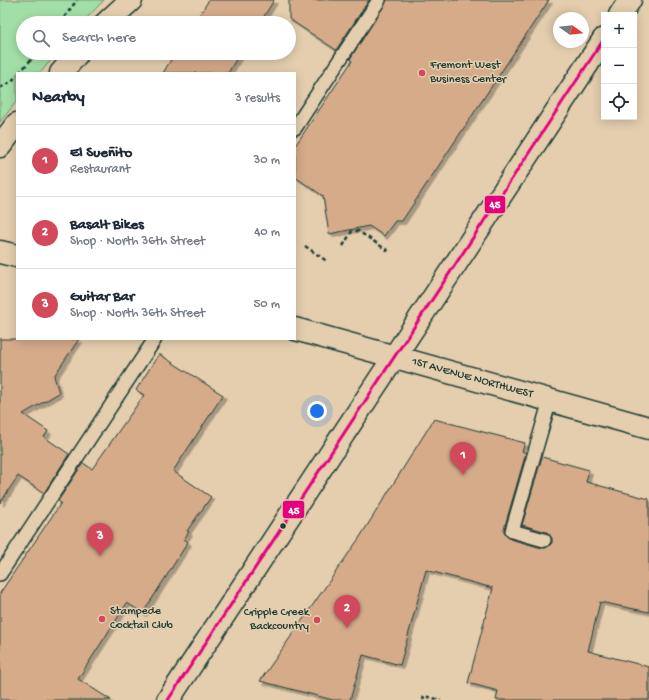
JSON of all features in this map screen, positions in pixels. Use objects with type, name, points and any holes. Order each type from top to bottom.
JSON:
[{"type":"main road","points":[[114,16],[131,0]]},
{"type":"main road","points":[[622,12],[630,0]]},
{"type":"main road","points":[[168,700],[601,44]]},
{"type":"main road","points":[[62,72],[72,60]]},
{"type":"main road","points":[[0,146],[16,125]]},
{"type":"main road","points":[[0,252],[16,256]]},
{"type":"main road","name":"1ST AVENUE NORTHWEST","points":[[296,329],[649,428]]},
{"type":"lane","points":[[296,126],[379,0]]},
{"type":"lane","points":[[0,574],[154,340]]},
{"type":"lane","points":[[544,540],[512,531],[550,400]]},
{"type":"path","points":[[65,16],[77,0]]},
{"type":"path","points":[[20,72],[31,60]]},
{"type":"path","points":[[0,88],[12,81],[16,76]]},
{"type":"path","points":[[343,246],[352,231],[358,231],[390,252]]},
{"type":"path","points":[[305,246],[328,262]]},
{"type":"path","points":[[423,700],[424,696],[441,700]]},
{"type":"green space","points":[[0,0],[104,0],[89,16],[16,16],[16,60],[51,60],[41,72],[16,72],[16,102],[0,122]]},
{"type":"building","points":[[209,0],[274,0],[264,16],[199,16]]},
{"type":"building","points":[[289,0],[369,0],[336,50],[296,24],[296,16],[289,16]]},
{"type":"building","name":"Fremont West Business Center","points":[[387,0],[549,0],[402,221],[395,221],[384,236],[369,226],[329,234],[323,196],[296,178],[296,145],[352,61],[350,59]]},
{"type":"building","points":[[171,60],[236,60],[229,72],[164,72]]},
{"type":"building","points":[[0,339],[78,340],[54,376],[59,393],[23,414],[48,431],[44,437],[69,454],[44,493],[18,476],[0,503]]},
{"type":"building","points":[[159,354],[223,395],[173,471],[211,497],[187,531],[189,532],[184,539],[188,542],[143,613],[127,603],[78,679],[111,700],[0,700],[0,593],[61,503],[58,501],[83,463],[92,469],[144,395],[136,390]]},
{"type":"building","points":[[434,419],[525,443],[522,451],[526,453],[504,529],[504,533],[510,539],[542,548],[546,548],[552,543],[552,538],[547,532],[522,525],[542,457],[589,470],[586,482],[649,499],[649,612],[600,602],[588,651],[649,667],[649,700],[496,700],[498,691],[468,683],[493,588],[426,570],[400,665],[363,655],[350,700],[333,700],[260,681],[360,537]]},
{"type":"transit line","name":"45","points":[[168,700],[601,44]]},
{"type":"place","name":"Fremont West Business Center","points":[[422,73]]},
{"type":"place","name":"El Sueñito","points":[[463,475]]},
{"type":"place","name":"Guitar Bar","points":[[100,556]]},
{"type":"place","name":"Stampede Cocktail Club","points":[[102,619]]},
{"type":"place","name":"Cripple Creek Backcountry","points":[[317,620]]},
{"type":"place","name":"Basalt Bikes","points":[[347,628]]}]
